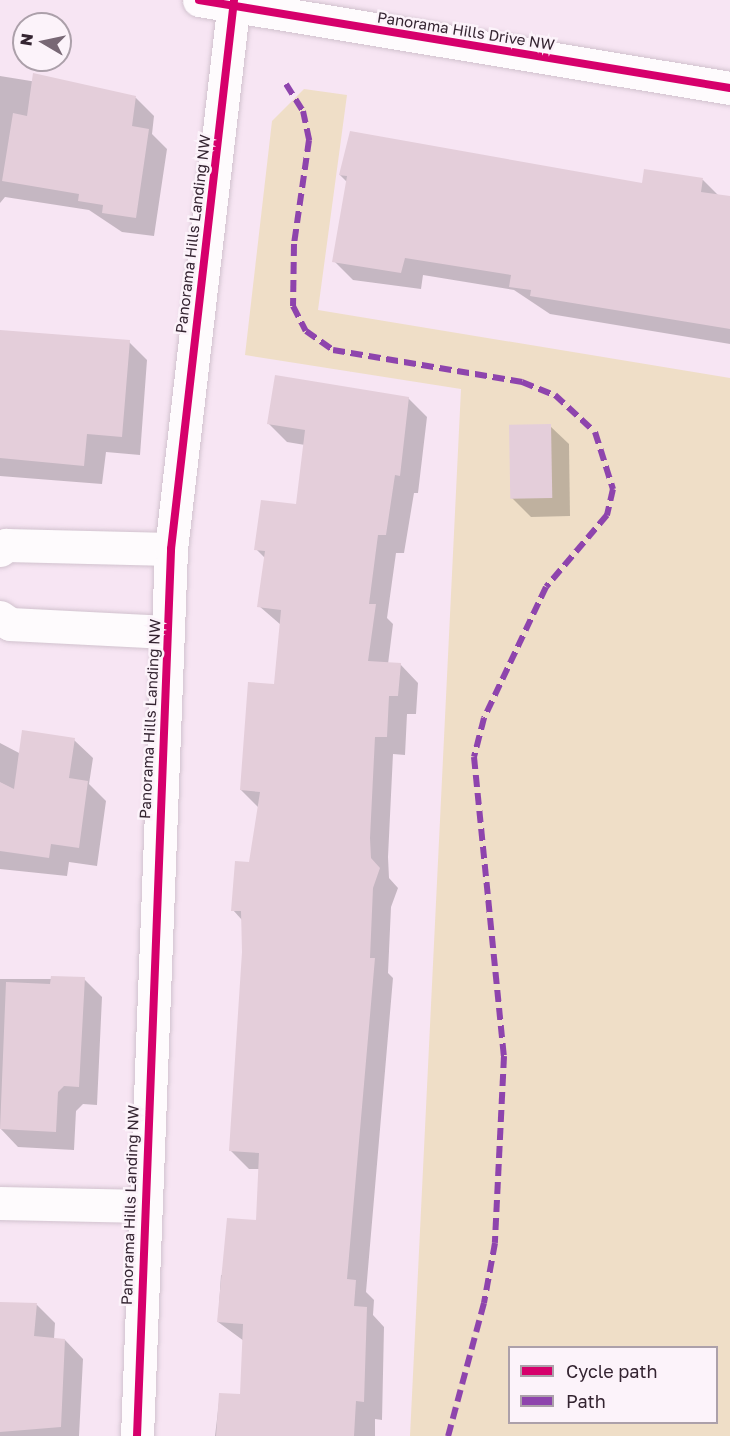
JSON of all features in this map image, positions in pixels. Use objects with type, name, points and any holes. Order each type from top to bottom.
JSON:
[{"type":"street","name":"Panorama Hills Drive NW","points":[[199,0],[233,3],[730,88]]},
{"type":"street","name":"Panorama Hills Landing NW","points":[[137,1436],[142,1206],[171,549],[233,3]]},
{"type":"street","points":[[0,550],[6,545],[171,549]]},
{"type":"street","points":[[0,617],[10,624],[167,632]]},
{"type":"street","points":[[0,1203],[142,1206]]},
{"type":"shaded area","points":[[304,89],[347,95],[318,310],[730,378],[730,1436],[410,1436],[461,389],[245,355],[272,121]]},
{"type":"building","points":[[33,73],[136,96],[132,126],[149,129],[136,218],[102,213],[103,205],[78,201],[79,194],[2,181],[13,113],[27,116]]},
{"type":"building","points":[[350,131],[642,183],[644,169],[703,178],[701,192],[730,196],[730,329],[530,296],[531,290],[509,287],[511,275],[405,258],[401,273],[332,262],[347,176],[339,175]]},
{"type":"building","points":[[0,330],[130,340],[122,437],[87,434],[84,466],[0,458]]},
{"type":"building","points":[[275,375],[409,397],[400,476],[395,475],[386,535],[378,535],[369,604],[376,604],[368,661],[401,663],[398,696],[389,696],[387,737],[375,737],[370,838],[371,858],[380,868],[373,888],[370,958],[375,958],[347,1279],[356,1280],[354,1306],[367,1307],[364,1402],[356,1401],[354,1436],[216,1436],[219,1393],[240,1394],[243,1324],[217,1322],[227,1218],[256,1220],[259,1153],[229,1151],[242,952],[241,911],[231,911],[235,861],[249,862],[260,792],[240,790],[248,682],[274,684],[281,610],[257,607],[265,551],[254,550],[261,500],[296,504],[305,430],[267,424]]},
{"type":"building","points":[[551,424],[552,498],[510,499],[509,425]]},
{"type":"building","points":[[22,730],[75,738],[69,778],[88,781],[79,848],[51,844],[49,858],[0,851],[0,782],[14,789]]},
{"type":"building","points":[[51,976],[85,977],[79,1087],[64,1086],[58,1092],[56,1132],[0,1129],[6,982],[50,984]]},
{"type":"building","points":[[0,1302],[37,1303],[34,1336],[65,1339],[61,1427],[0,1432]]},
{"type":"marked path","points":[[286,84],[303,111],[309,140],[294,244],[293,306],[306,331],[333,350],[522,382],[555,395],[595,432],[613,489],[607,515],[546,587],[484,718],[474,757],[504,1056],[495,1243],[484,1303],[448,1436]]},
{"type":"cycle path","points":[[199,0],[730,88]]},
{"type":"cycle path","points":[[137,1436],[171,549],[234,0]]}]
